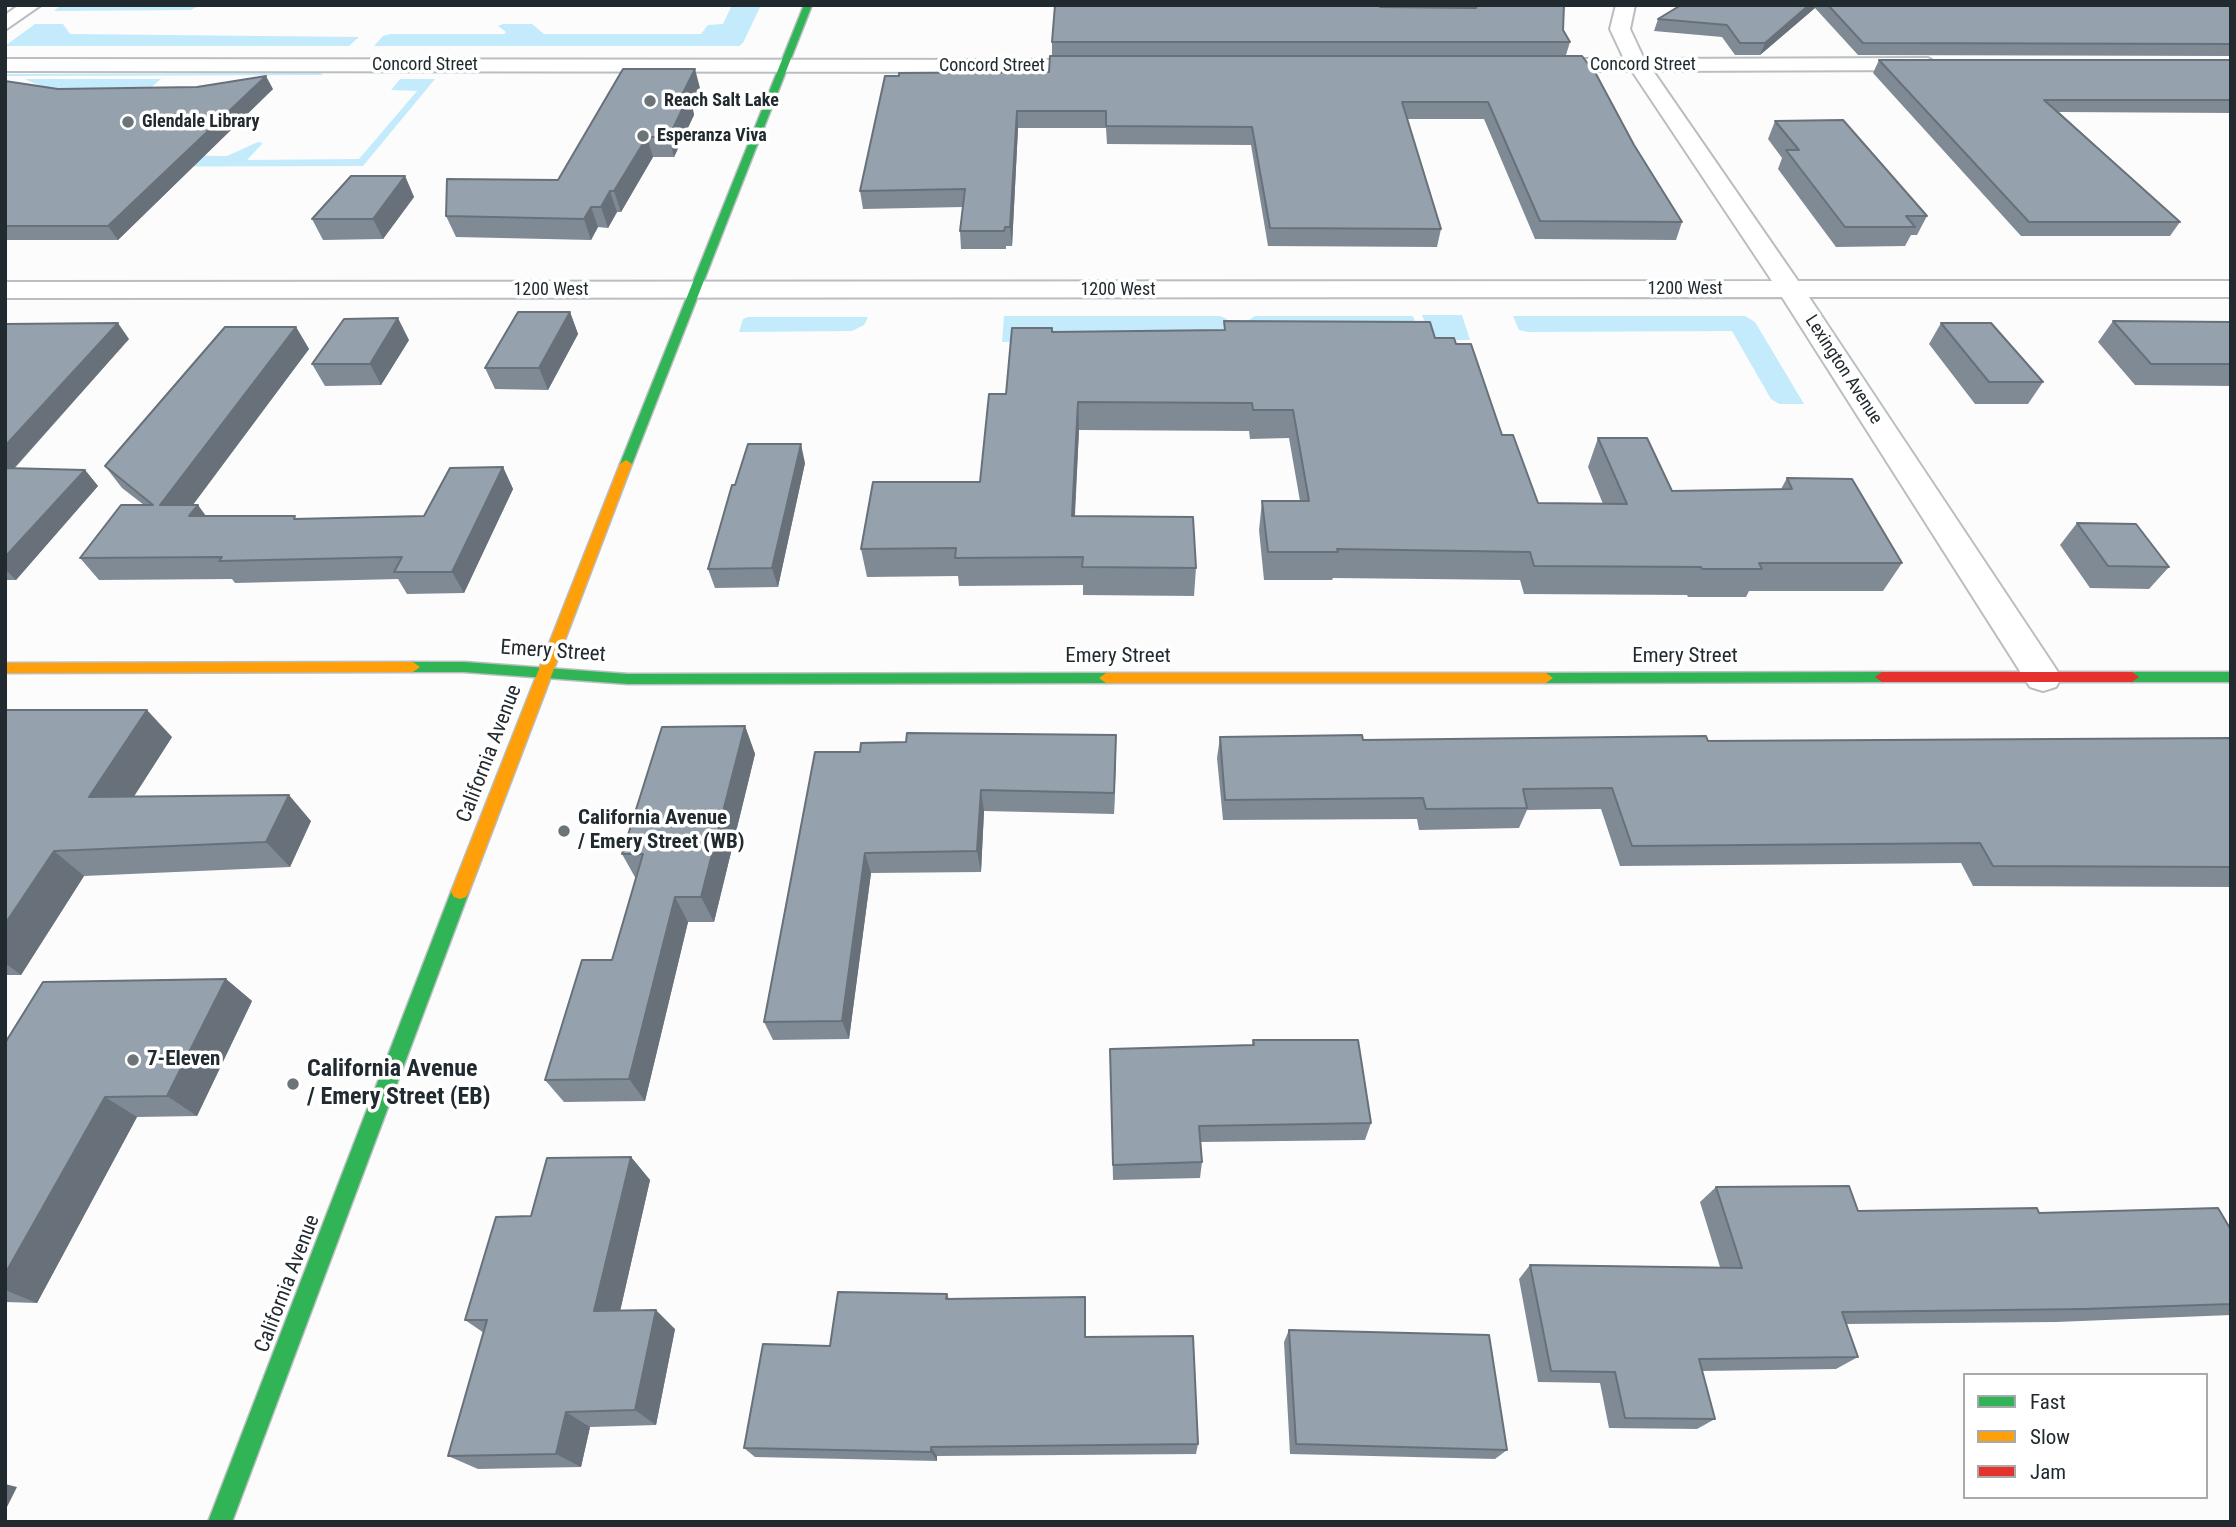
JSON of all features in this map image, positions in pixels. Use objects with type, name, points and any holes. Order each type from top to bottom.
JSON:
[{"type":"main road","name":"California Avenue","points":[[220,1522],[544,671],[808,5]]},
{"type":"main road","name":"Emery Street","points":[[5,668],[464,667],[628,679],[2231,677]]},
{"type":"street","points":[[5,24],[32,5]]},
{"type":"street","name":"Lexington Avenue","points":[[1626,5],[1620,29],[1638,65],[1789,289],[2043,677]]},
{"type":"street","name":"Concord Street","points":[[1512,65],[1951,64]]},
{"type":"street","name":"Concord Street","points":[[5,65],[1123,66]]},
{"type":"street","name":"1200 West","points":[[5,290],[2231,289]]},
{"type":"shaded area","points":[[61,5],[200,5],[191,10],[54,11]]},
{"type":"shaded area","points":[[732,5],[761,5],[743,43],[739,46],[374,46],[383,36],[390,34],[504,34],[506,32],[498,26],[503,24],[532,24],[544,34],[701,34],[708,25],[723,24]]},
{"type":"shaded area","points":[[35,24],[63,24],[70,34],[359,37],[349,46],[5,46]]},
{"type":"shaded area","points":[[320,73],[323,75],[5,76]]},
{"type":"shaded area","points":[[25,79],[161,79],[140,97],[65,91]]},
{"type":"shaded area","points":[[400,79],[435,79],[363,166],[5,167],[5,154],[227,156],[258,142],[263,143],[247,160],[359,159],[417,91],[391,90]]},
{"type":"shaded area","points":[[1422,315],[1462,315],[1470,340],[1432,340]]},
{"type":"shaded area","points":[[1004,316],[1220,316],[1227,319],[1229,336],[1002,342]]},
{"type":"shaded area","points":[[1255,316],[1413,316],[1420,339],[1251,337],[1249,320]]},
{"type":"shaded area","points":[[1513,316],[1745,316],[1755,322],[1804,404],[1779,404],[1771,399],[1732,331],[1528,332],[1519,330]]},
{"type":"shaded area","points":[[868,317],[864,325],[852,331],[739,332],[743,319]]},
{"type":"building","points":[[1055,5],[1380,5],[1476,8],[1477,5],[1564,5],[1563,30],[1570,42],[1052,42]]},
{"type":"building","points":[[1681,5],[1809,5],[1765,43],[1740,43],[1727,25],[1658,19]]},
{"type":"building","points":[[1828,5],[2231,5],[2231,44],[1863,43]]},
{"type":"building","points":[[1050,56],[1582,56],[1596,74],[1634,145],[1682,222],[1540,221],[1488,102],[1402,102],[1441,229],[1270,228],[1252,127],[1106,126],[1106,111],[1017,111],[1010,227],[1005,227],[1004,231],[960,231],[965,189],[860,191],[885,76],[899,76],[899,73],[1049,72]]},
{"type":"building","points":[[1879,60],[2231,60],[2231,100],[2044,100],[2180,222],[2029,222]]},
{"type":"building","points":[[623,69],[695,69],[682,95],[689,95],[669,137],[647,137],[601,207],[591,207],[584,219],[446,216],[447,179],[558,180]]},
{"type":"building","points":[[266,76],[108,226],[5,226],[5,81],[58,89],[197,87]]},
{"type":"building","points":[[1843,120],[1927,216],[1906,216],[1915,227],[1845,227],[1786,150],[1799,150],[1775,121]]},
{"type":"building","points":[[351,176],[405,176],[373,219],[312,219]]},
{"type":"building","points":[[518,312],[570,312],[539,368],[485,368]]},
{"type":"building","points":[[398,318],[370,364],[312,364],[344,319]]},
{"type":"building","points":[[1224,321],[1430,322],[1435,338],[1454,338],[1456,344],[1471,344],[1502,435],[1513,435],[1538,503],[1627,504],[1598,438],[1647,438],[1672,491],[1792,489],[1787,478],[1852,479],[1902,563],[1759,563],[1762,569],[1702,569],[1534,566],[1530,552],[1337,549],[1338,552],[1268,552],[1262,501],[1309,501],[1293,410],[1253,410],[1252,403],[1078,402],[1072,516],[1193,517],[1196,568],[1082,567],[1083,557],[955,558],[956,548],[861,549],[873,482],[980,482],[989,394],[1006,394],[1012,328],[1052,328],[1052,332],[1225,330]]},
{"type":"building","points":[[2113,321],[2231,322],[2231,364],[2151,364]]},
{"type":"building","points":[[118,323],[5,446],[5,324]]},
{"type":"building","points":[[1941,323],[1991,323],[2043,382],[1989,382]]},
{"type":"building","points":[[225,327],[296,327],[160,505],[198,505],[189,516],[295,516],[294,519],[424,516],[450,468],[503,467],[452,572],[394,572],[402,557],[219,561],[222,557],[80,558],[121,505],[153,505],[105,466]]},
{"type":"building","points":[[748,444],[801,444],[772,568],[708,569],[732,485],[735,485]]},
{"type":"building","points":[[5,468],[85,470],[5,557]]},
{"type":"building","points":[[2077,523],[2136,524],[2169,567],[2108,566]]},
{"type":"building","points":[[5,710],[147,710],[89,797],[289,795],[266,842],[54,851],[5,924]]},
{"type":"building","points":[[745,726],[701,897],[675,897],[629,1079],[545,1080],[582,960],[612,960],[643,854],[622,854],[662,727]]},
{"type":"building","points":[[907,733],[1116,735],[1114,793],[981,790],[977,851],[865,853],[842,1021],[764,1022],[815,752],[860,752],[861,743],[906,742]]},
{"type":"building","points":[[1362,735],[1363,740],[1706,736],[1708,741],[2231,738],[2231,867],[1993,866],[1980,843],[1632,846],[1612,788],[1523,789],[1527,808],[1426,809],[1423,798],[1225,800],[1220,737]]},
{"type":"building","points":[[226,979],[167,1096],[105,1097],[5,1274],[5,1043],[43,982]]},
{"type":"building","points":[[1253,1040],[1358,1040],[1371,1123],[1199,1126],[1202,1162],[1113,1165],[1110,1049],[1254,1045]]},
{"type":"building","points":[[631,1157],[594,1311],[656,1310],[635,1410],[566,1412],[556,1454],[448,1456],[487,1320],[465,1320],[496,1217],[531,1216],[547,1158]]},
{"type":"building","points":[[1849,1186],[1858,1211],[2037,1208],[2039,1213],[2218,1208],[2231,1230],[2231,1304],[1842,1312],[1858,1357],[1699,1359],[1715,1419],[1625,1418],[1615,1372],[1551,1371],[1530,1265],[1742,1268],[1716,1187]]},
{"type":"building","points":[[838,1292],[947,1294],[946,1299],[1085,1297],[1085,1337],[1193,1336],[1198,1444],[931,1447],[931,1452],[744,1448],[763,1344],[830,1346]]},
{"type":"building","points":[[1289,1330],[1489,1335],[1507,1450],[1296,1444]]},
{"type":"traffic: fast","points":[[626,464],[808,5]]},
{"type":"traffic: fast","points":[[413,667],[464,667],[628,679],[1106,678]]},
{"type":"traffic: fast","points":[[1546,678],[1882,677]]},
{"type":"traffic: fast","points":[[2132,677],[2231,677]]},
{"type":"traffic: fast","points":[[220,1522],[460,892]]},
{"type":"traffic: slow","points":[[460,892],[626,464]]},
{"type":"traffic: slow","points":[[5,668],[413,667]]},
{"type":"traffic: slow","points":[[1106,678],[1546,678]]},
{"type":"traffic: jam","points":[[1882,677],[2132,677]]},
{"type":"place","name":"Reach Salt Lake","points":[[650,101]]},
{"type":"place","name":"Glendale Library","points":[[128,122]]},
{"type":"place","name":"Esperanza Viva","points":[[643,136]]},
{"type":"place","name":"California Avenue / Emery Street (WB)","points":[[564,831]]},
{"type":"place","name":"7-Eleven","points":[[133,1060]]},
{"type":"place","name":"California Avenue / Emery Street (EB)","points":[[293,1084]]}]
